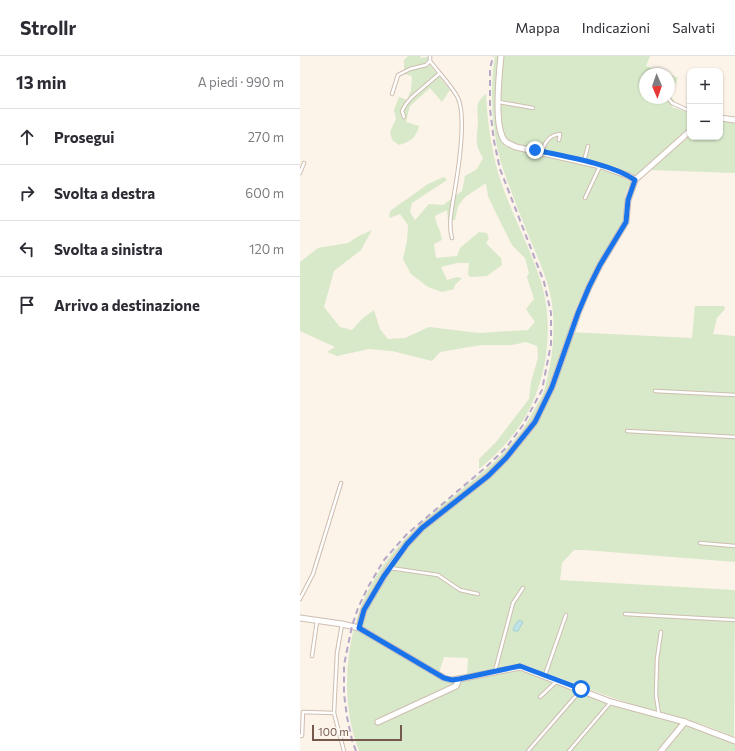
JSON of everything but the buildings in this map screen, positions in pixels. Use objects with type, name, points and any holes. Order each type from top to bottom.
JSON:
[{"type":"street","points":[[501,56],[498,102],[499,121],[502,136],[507,143],[516,147],[601,166],[630,176],[635,180]]},
{"type":"street","points":[[723,118],[735,120]]},
{"type":"street","points":[[359,628],[364,610],[388,568],[407,544],[422,528],[488,476],[506,458],[535,422],[552,387],[578,313],[589,287],[600,265],[626,222],[628,200],[635,180],[687,134]]},
{"type":"street","points":[[300,618],[359,628],[444,678],[452,680],[459,679],[520,666],[611,702],[685,722],[735,741]]},
{"type":"street","points":[[378,722],[456,686],[459,679]]},
{"type":"street","points":[[661,751],[685,722]]},
{"type":"lane","points":[[430,56],[430,61],[451,87],[458,98],[461,108],[460,158],[452,208],[450,232],[452,238]]},
{"type":"lane","points":[[392,94],[398,75],[410,69],[426,65],[430,61]]},
{"type":"lane","points":[[404,117],[402,111],[406,104],[439,74]]},
{"type":"lane","points":[[498,102],[533,108]]},
{"type":"lane","points":[[675,104],[687,109]]},
{"type":"lane","points":[[542,152],[549,138],[555,134],[560,134],[559,140]]},
{"type":"lane","points":[[584,162],[588,146]]},
{"type":"lane","points":[[300,173],[304,163]]},
{"type":"lane","points":[[585,198],[601,166]]},
{"type":"lane","points":[[655,391],[735,395]]},
{"type":"lane","points":[[627,431],[735,437]]},
{"type":"lane","points":[[300,599],[313,574],[341,483]]},
{"type":"lane","points":[[700,543],[735,546]]},
{"type":"lane","points":[[388,568],[438,575],[460,590],[478,594]]},
{"type":"lane","points":[[495,671],[513,603],[523,588]]},
{"type":"lane","points":[[624,614],[735,620]]},
{"type":"lane","points":[[545,675],[566,616]]},
{"type":"lane","points":[[312,656],[317,621]]},
{"type":"lane","points":[[342,624],[337,653],[334,713],[344,751]]},
{"type":"lane","points":[[659,716],[656,695],[657,659],[661,632]]},
{"type":"lane","points":[[540,697],[557,680]]},
{"type":"lane","points":[[528,751],[581,689]]},
{"type":"lane","points":[[569,751],[611,702]]},
{"type":"lane","points":[[300,736],[302,736],[303,712],[334,713]]},
{"type":"green space","points":[[408,56],[420,56],[421,58],[428,57],[430,65],[450,90],[442,102],[430,88],[410,106],[406,122],[419,126],[412,139],[399,145],[392,140],[390,132],[396,119],[394,110],[399,97],[407,100],[411,90],[412,76],[404,74],[404,60]]},
{"type":"green space","points":[[495,56],[650,56],[646,66],[652,68],[639,68],[639,104],[674,104],[672,107],[687,112],[687,131],[651,162],[630,184],[626,193],[622,223],[588,282],[568,332],[692,338],[695,306],[724,306],[725,309],[717,318],[713,334],[735,336],[735,562],[574,550],[562,563],[560,580],[735,590],[734,737],[704,725],[613,698],[525,665],[467,675],[468,658],[444,657],[439,673],[356,624],[363,601],[370,587],[394,552],[427,518],[477,477],[508,448],[522,431],[540,400],[545,388],[551,361],[553,342],[552,304],[545,276],[509,187],[499,156],[494,128],[492,98]]},
{"type":"green space","points":[[675,77],[678,78],[675,85]]},
{"type":"green space","points":[[486,94],[487,113],[497,169],[507,198],[531,254],[541,282],[545,299],[548,337],[542,374],[537,393],[529,410],[516,431],[506,443],[479,469],[479,459],[496,442],[529,399],[531,382],[538,358],[537,346],[526,342],[512,345],[481,345],[440,352],[432,361],[392,351],[369,349],[337,356],[327,352],[335,347],[300,331],[300,262],[318,248],[348,243],[372,230],[361,250],[334,271],[324,307],[340,327],[352,330],[363,318],[374,310],[380,329],[388,339],[405,338],[429,327],[479,333],[528,330],[535,322],[526,309],[534,299],[527,277],[529,273],[525,258],[512,245],[488,196],[486,183],[465,197],[458,206],[455,220],[448,220],[447,210],[435,216],[442,240],[434,244],[436,258],[457,256],[460,248],[479,232],[487,233],[489,239],[486,243],[501,258],[502,265],[487,276],[470,277],[468,274],[469,263],[457,263],[441,267],[447,280],[457,277],[462,278],[455,285],[454,289],[442,292],[428,287],[411,274],[403,259],[407,241],[408,225],[400,214],[389,218],[390,211],[428,184],[444,177],[447,180],[412,203],[410,212],[415,220],[429,204],[443,205],[462,191],[465,176],[477,169],[483,158],[478,148],[477,140],[478,104],[482,97]]},
{"type":"green space","points":[[723,121],[735,123],[735,173],[649,170],[687,138],[687,140],[723,140]]},
{"type":"green space","points":[[354,628],[436,676],[446,680],[520,668],[613,703],[686,724],[735,742],[735,751],[359,751],[350,721],[347,690],[348,659]]},
{"type":"water","points":[[519,620],[523,622],[518,631],[514,631],[513,629]]},
{"type":"railway","points":[[356,751],[347,717],[344,694],[344,665],[352,626],[358,608],[368,587],[384,560],[407,534],[486,467],[506,448],[523,425],[542,390],[551,344],[551,313],[544,282],[500,169],[494,141],[490,109],[490,69],[493,56]]},
{"type":"route","points":[[535,150],[601,166],[630,176],[635,180],[628,200],[626,222],[600,265],[589,287],[578,313],[552,387],[535,422],[506,458],[488,476],[422,528],[407,544],[388,568],[364,610],[359,628],[444,678],[452,680],[459,679],[520,666],[581,689]]}]
